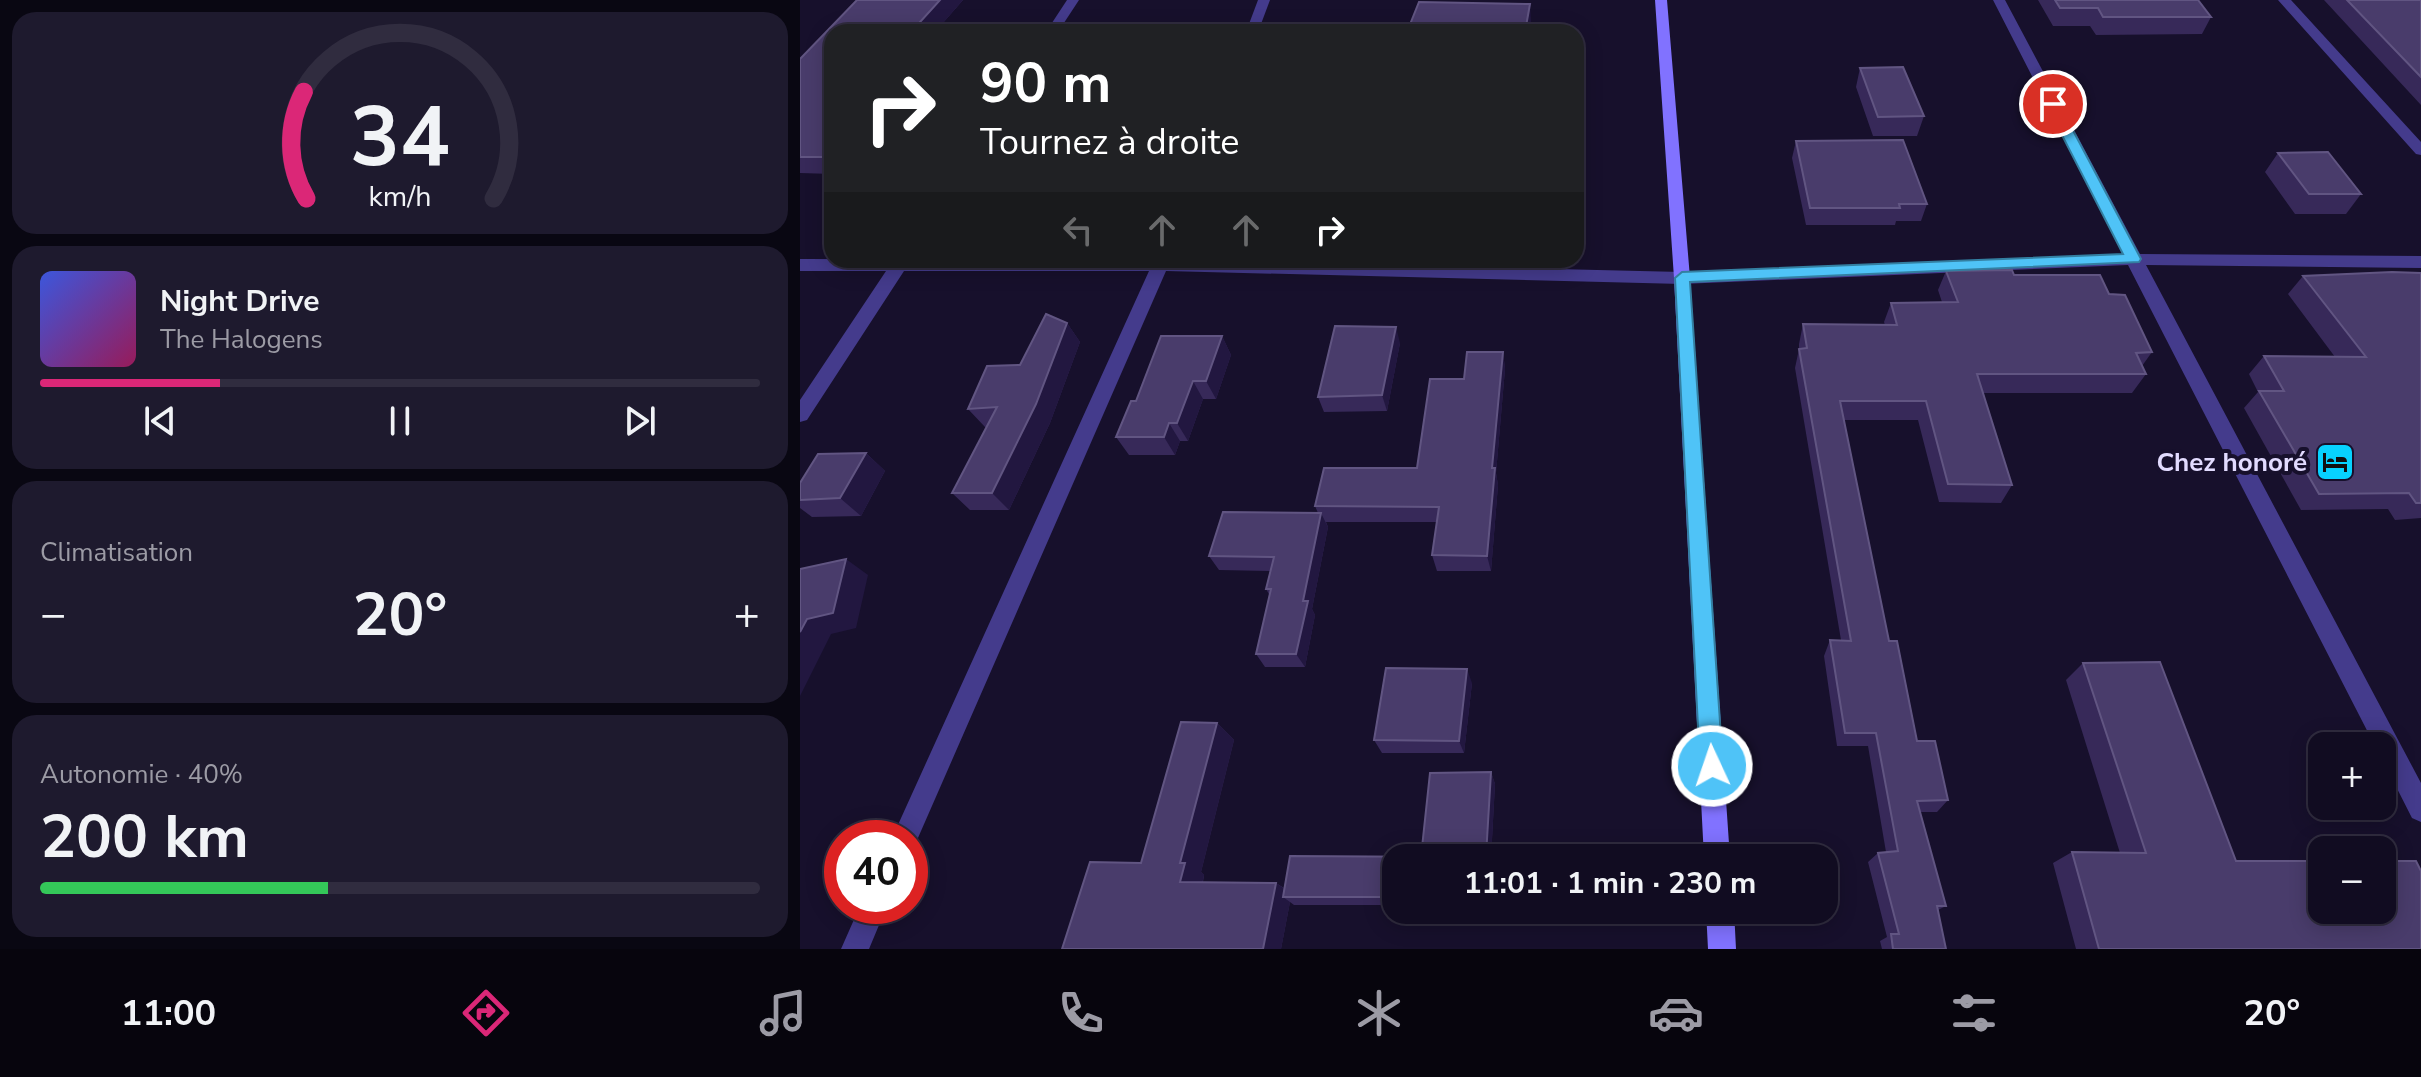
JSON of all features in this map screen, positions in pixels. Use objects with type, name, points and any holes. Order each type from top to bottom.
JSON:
[{"type":"street","points":[[1057,24],[1073,0]]},
{"type":"street","points":[[1255,24],[1264,0]]},
{"type":"street","points":[[1661,0],[1682,278],[1716,844]]},
{"type":"street","points":[[1999,0],[2421,809]]},
{"type":"street","points":[[2284,0],[2421,151]]},
{"type":"street","points":[[1335,268],[1682,278],[2133,259],[2421,262]]},
{"type":"street","points":[[800,265],[824,264]]},
{"type":"street","points":[[800,415],[896,268]]},
{"type":"street","points":[[913,820],[1159,268]]},
{"type":"street","points":[[855,949],[866,924]]},
{"type":"street","points":[[1721,924],[1722,949]]},
{"type":"building","points":[[857,0],[940,0],[918,24],[834,24]]},
{"type":"building","points":[[2055,0],[2198,0],[2211,17],[2103,17],[2098,8],[2060,8]]},
{"type":"building","points":[[2347,0],[2421,0],[2421,77]]},
{"type":"building","points":[[1419,2],[1530,4],[1526,24],[1410,24]]},
{"type":"building","points":[[824,34],[824,157],[800,157],[800,59]]},
{"type":"building","points":[[1903,67],[1924,116],[1878,117],[1860,68]]},
{"type":"building","points":[[1903,140],[1927,204],[1899,204],[1900,208],[1810,208],[1796,141]]},
{"type":"building","points":[[2328,152],[2361,194],[2309,194],[2278,153]]},
{"type":"building","points":[[2012,270],[2014,275],[2100,275],[2109,294],[2125,295],[2152,352],[2136,353],[2146,374],[1977,374],[2012,485],[1948,484],[1926,401],[1840,401],[1889,641],[1897,641],[1917,741],[1935,741],[1948,800],[1917,801],[1946,906],[1937,906],[1946,949],[1893,949],[1891,934],[1899,934],[1878,853],[1898,851],[1876,733],[1845,733],[1830,640],[1851,641],[1799,349],[1807,348],[1803,324],[1897,325],[1891,303],[1958,302],[1946,271]]},
{"type":"building","points":[[2421,273],[2421,503],[2416,503],[2409,493],[2319,494],[2259,391],[2284,391],[2264,356],[2366,357],[2303,276]]},
{"type":"building","points":[[1046,314],[1067,323],[1036,404],[992,493],[952,493],[997,407],[968,409],[987,366],[1020,365]]},
{"type":"building","points":[[1335,326],[1396,327],[1382,395],[1318,397]]},
{"type":"building","points":[[1161,336],[1222,336],[1206,381],[1193,381],[1177,423],[1169,423],[1164,437],[1116,437],[1131,401],[1136,401]]},
{"type":"building","points":[[1467,352],[1503,352],[1487,556],[1432,555],[1439,507],[1315,506],[1324,468],[1417,468],[1430,379],[1464,379]]},
{"type":"building","points":[[866,453],[840,498],[800,500],[800,483],[818,454]]},
{"type":"building","points":[[1223,512],[1321,513],[1303,601],[1308,601],[1296,654],[1256,654],[1271,589],[1266,589],[1274,557],[1209,556]]},
{"type":"building","points":[[846,559],[833,613],[807,619],[800,632],[800,569]]},
{"type":"building","points":[[2160,662],[2236,861],[2308,861],[2308,924],[2396,924],[2396,861],[2416,861],[2421,871],[2421,949],[2099,949],[2072,852],[2146,853],[2083,663]]},
{"type":"building","points":[[1386,668],[1467,669],[1459,741],[1374,740]]},
{"type":"building","points":[[1181,722],[1217,723],[1180,863],[1185,863],[1180,882],[1276,883],[1263,949],[1062,949],[1090,862],[1141,863]]},
{"type":"building","points":[[1491,772],[1487,844],[1422,844],[1430,773]]},
{"type":"building","points":[[1290,856],[1382,857],[1382,897],[1283,897]]},
{"type":"place","name":"Chez honoré","points":[[2335,462]]},
{"type":"route","points":[[1712,766],[1682,278],[2133,259],[2053,104]]}]
